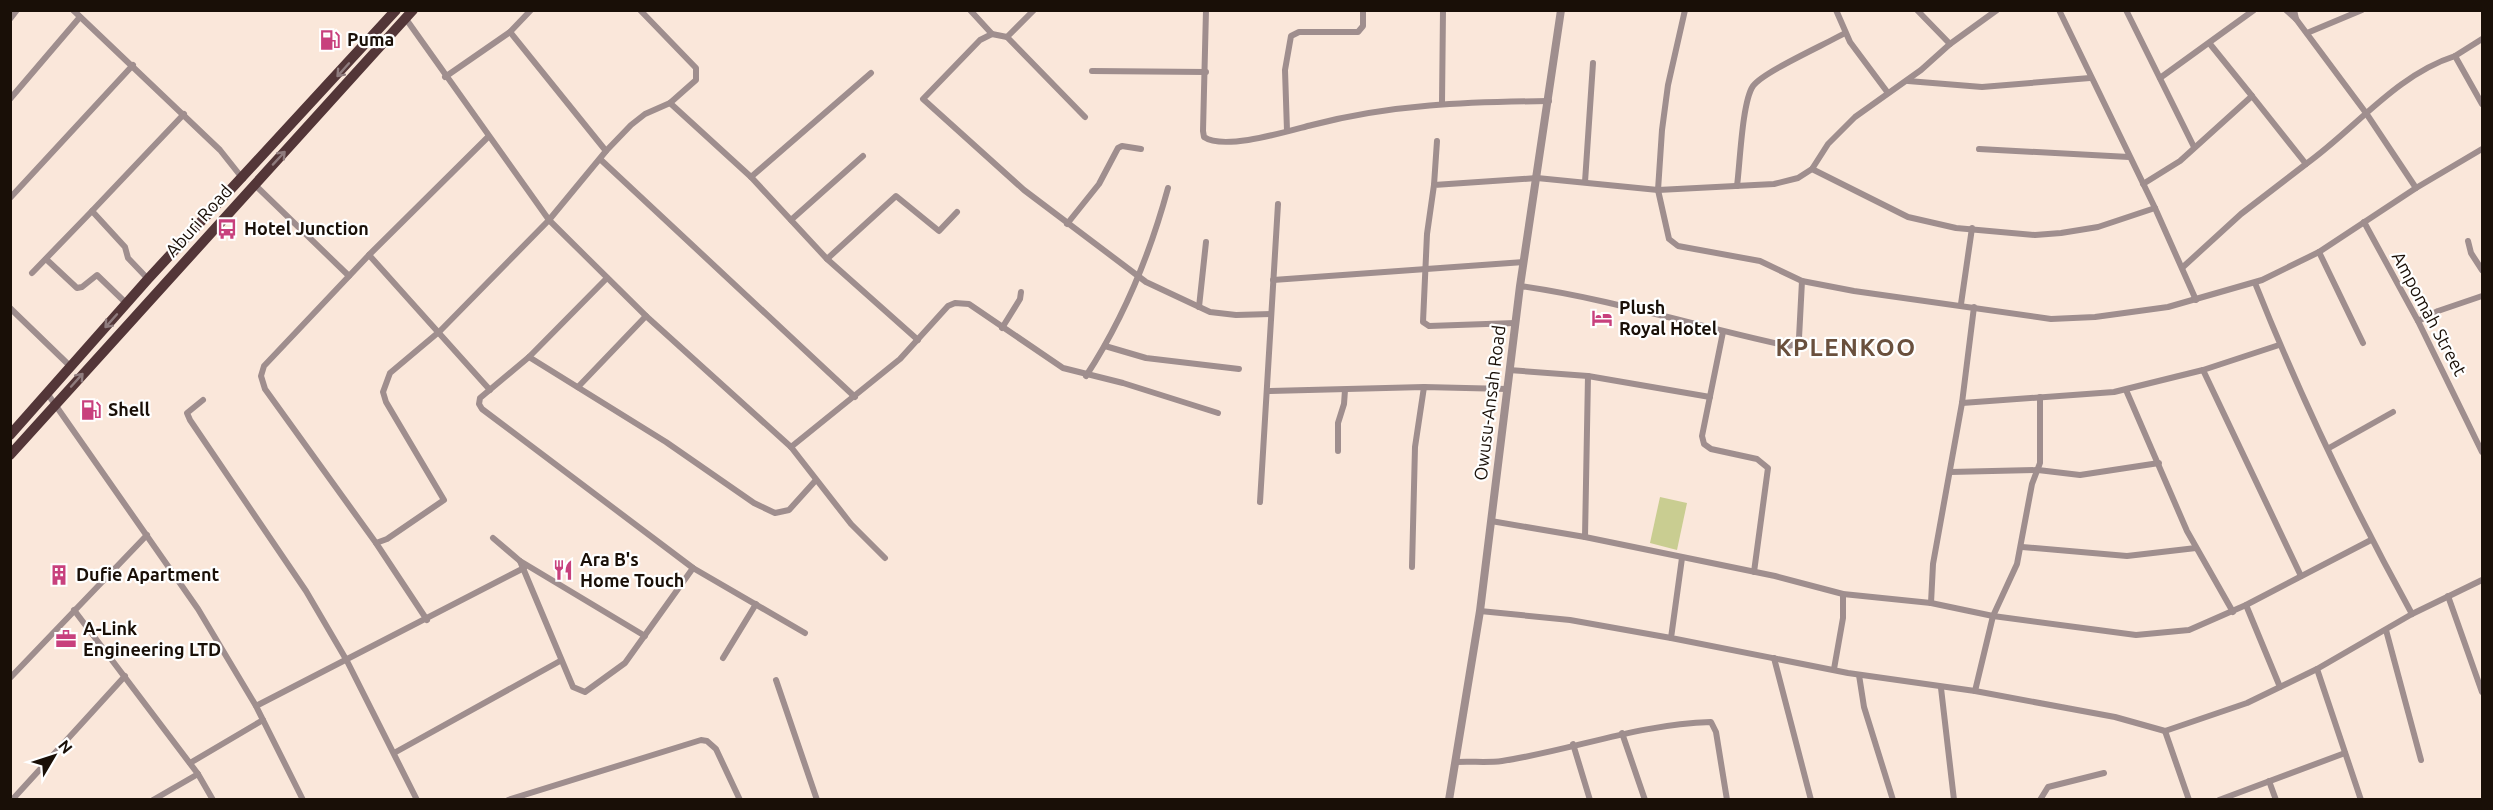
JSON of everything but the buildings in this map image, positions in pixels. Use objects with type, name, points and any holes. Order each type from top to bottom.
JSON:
[{"type":"highway","name":"Aburi Road","points":[[10,435],[148,279],[243,179],[396,10]]},
{"type":"highway","name":"Aburi Road","points":[[10,455],[409,15]]},
{"type":"street","points":[[10,19],[17,10]]},
{"type":"street","points":[[73,10],[184,114],[220,150],[243,179]]},
{"type":"street","points":[[445,77],[510,32],[531,10]]},
{"type":"street","points":[[376,543],[387,539],[444,500],[386,402],[383,392],[390,374],[440,331],[549,220],[606,151],[645,114],[669,103],[696,80],[696,68],[640,10]]},
{"type":"street","points":[[970,10],[992,34],[1006,37],[1085,117]]},
{"type":"street","points":[[1006,37],[1034,10]]},
{"type":"street","points":[[1206,10],[1203,131],[1207,139],[1250,139],[1369,111],[1442,103],[1549,101]]},
{"type":"street","points":[[1287,131],[1285,70],[1290,36],[1299,32],[1358,32],[1363,26],[1363,10]]},
{"type":"street","points":[[1442,103],[1443,10]]},
{"type":"street","name":"Owusu-Ansah Road","points":[[1449,800],[1480,611],[1515,323],[1549,101],[1560,10]]},
{"type":"street","points":[[1685,10],[1668,85],[1658,190],[1666,233],[1672,243],[1771,264],[1802,281],[1854,291],[2068,320],[2196,300],[2255,283],[2319,252],[2416,188],[2482,149]]},
{"type":"street","points":[[1836,10],[1845,33],[1888,93]]},
{"type":"street","points":[[1917,10],[1950,44]]},
{"type":"street","points":[[1434,185],[1537,178],[1658,190],[1737,186],[1790,180],[1812,169],[1840,129],[1908,81],[1950,44],[1997,10]]},
{"type":"street","points":[[2059,10],[2090,78],[2144,184],[2196,300]]},
{"type":"street","points":[[2126,10],[2194,147]]},
{"type":"street","points":[[2160,78],[2254,10]]},
{"type":"street","points":[[2286,10],[2307,33],[2366,113],[2416,188]]},
{"type":"street","points":[[2294,10],[2296,20]]},
{"type":"street","points":[[2307,33],[2362,10]]},
{"type":"street","points":[[409,15],[445,77],[549,220],[646,316],[791,447],[851,524],[885,558]]},
{"type":"street","points":[[10,99],[80,17]]},
{"type":"street","points":[[510,32],[606,151]]},
{"type":"street","points":[[1737,186],[1747,105],[1753,86],[1765,75],[1845,33]]},
{"type":"street","points":[[992,34],[980,40],[923,99],[1024,190],[1139,276],[1170,295],[1210,312],[1236,315],[1271,314]]},
{"type":"street","points":[[2183,267],[2241,214],[2306,164],[2366,113],[2420,73],[2455,56],[2482,39]]},
{"type":"street","points":[[2210,44],[2306,164]]},
{"type":"street","points":[[2455,56],[2482,104]]},
{"type":"street","points":[[1585,182],[1593,63]]},
{"type":"street","points":[[10,198],[133,66]]},
{"type":"street","points":[[1092,71],[1206,72]]},
{"type":"street","points":[[751,177],[871,73]]},
{"type":"street","points":[[1908,81],[1982,87],[2090,78]]},
{"type":"street","points":[[2144,184],[2165,172],[2252,96]]},
{"type":"street","points":[[669,103],[751,177],[827,259],[918,340]]},
{"type":"street","points":[[32,273],[184,114]]},
{"type":"street","points":[[427,620],[376,543],[265,389],[261,376],[264,366],[349,276],[488,137]]},
{"type":"street","points":[[1437,141],[1422,320],[1426,325],[1515,323]]},
{"type":"street","points":[[1068,224],[1099,184],[1118,148],[1122,146],[1141,149]]},
{"type":"street","points":[[1979,149],[2129,157]]},
{"type":"street","points":[[791,219],[863,156]]},
{"type":"street","points":[[600,159],[855,397]]},
{"type":"street","points":[[1812,169],[1908,217],[1935,224],[2035,235],[2061,234],[2098,227],[2155,208]]},
{"type":"street","points":[[254,184],[349,276]]},
{"type":"street","points":[[1086,376],[1105,346],[1139,276],[1168,188]]},
{"type":"street","points":[[827,259],[896,196],[939,231],[957,212]]},
{"type":"street","points":[[1260,502],[1278,204]]},
{"type":"street","points":[[92,211],[125,246],[128,258],[148,279]]},
{"type":"street","name":"Ampomah Street","points":[[2364,222],[2418,321],[2482,452]]},
{"type":"street","points":[[1961,304],[1972,228]]},
{"type":"street","points":[[2468,241],[2471,253],[2482,270]]},
{"type":"street","points":[[1199,307],[1206,242]]},
{"type":"street","points":[[2319,252],[2363,343]]},
{"type":"street","points":[[369,255],[440,331],[490,390]]},
{"type":"street","points":[[46,259],[77,288],[97,275],[127,304]]},
{"type":"street","points":[[1273,280],[1524,262]]},
{"type":"street","points":[[608,278],[529,357],[480,398],[482,409],[693,568],[805,633]]},
{"type":"street","points":[[1520,286],[1605,300],[1723,332],[1788,346],[1796,344],[1799,338],[1802,281]]},
{"type":"street","points":[[2255,283],[2280,345],[2372,540],[2412,614]]},
{"type":"street","points":[[1002,328],[1020,299],[1021,292]]},
{"type":"street","points":[[2418,321],[2482,296]]},
{"type":"street","points":[[791,447],[900,359],[948,306],[955,303],[969,304],[1063,369],[1123,383],[1218,413]]},
{"type":"street","points":[[1930,603],[1933,564],[1962,403],[1974,307]]},
{"type":"street","points":[[10,308],[71,367]]},
{"type":"street","points":[[578,387],[646,316]]},
{"type":"street","points":[[1723,332],[1702,436],[1704,444],[1711,449],[1757,459],[1768,468],[1754,572]]},
{"type":"street","points":[[1962,403],[2126,390],[2203,370],[2280,345]]},
{"type":"street","points":[[1105,346],[1146,358],[1239,369]]},
{"type":"street","points":[[529,357],[666,442],[754,503],[775,513],[789,510],[816,480]]},
{"type":"street","points":[[1509,370],[1588,376],[1710,397]]},
{"type":"street","points":[[2203,370],[2301,576]]},
{"type":"street","points":[[1585,537],[1588,376]]},
{"type":"street","points":[[1268,391],[1424,387],[1507,389]]},
{"type":"street","points":[[1412,567],[1415,447],[1424,387]]},
{"type":"street","points":[[1338,451],[1338,423],[1344,404],[1345,390]]},
{"type":"street","points":[[2126,390],[2196,548],[2233,612]]},
{"type":"street","points":[[47,393],[57,404],[198,609],[256,706],[303,800]]},
{"type":"street","points":[[1975,691],[1993,616],[2017,564],[2022,547],[2032,484],[2038,470],[2041,448],[2040,397]]},
{"type":"street","points":[[203,400],[187,413],[190,420],[306,591],[347,661],[417,800]]},
{"type":"street","points":[[2329,448],[2393,412]]},
{"type":"street","points":[[1950,472],[2038,470],[2080,475],[2159,463]]},
{"type":"street","points":[[1491,521],[1585,537],[1754,572],[1843,594],[1930,603],[1993,616],[2136,635],[2189,630],[2233,612],[2372,540]]},
{"type":"street","points":[[10,678],[147,535]]},
{"type":"street","points":[[493,538],[520,561],[645,636]]},
{"type":"street","points":[[2022,547],[2127,556],[2196,548]]},
{"type":"street","points":[[1671,638],[1682,558]]},
{"type":"street","points":[[520,561],[560,661],[573,687],[585,692],[625,663],[693,568]]},
{"type":"street","points":[[256,706],[427,620],[524,568]]},
{"type":"street","points":[[1480,611],[1570,620],[1859,675],[1975,691],[2115,717],[2165,731],[2247,703],[2317,669],[2412,614],[2482,580]]},
{"type":"street","points":[[1834,669],[1843,618],[1843,594]]},
{"type":"street","points":[[2448,596],[2482,692]]},
{"type":"street","points":[[723,658],[756,604]]},
{"type":"street","points":[[2246,605],[2280,687]]},
{"type":"street","points":[[74,610],[190,763],[213,800]]},
{"type":"street","points":[[2386,630],[2421,760]]},
{"type":"street","points":[[1774,658],[1811,800]]},
{"type":"street","points":[[394,753],[560,661]]},
{"type":"street","points":[[2317,669],[2361,800]]},
{"type":"street","points":[[1859,675],[1864,707],[1893,800]]},
{"type":"street","points":[[12,800],[125,676]]},
{"type":"street","points":[[776,680],[817,800]]},
{"type":"street","points":[[1941,688],[1954,800]]},
{"type":"street","points":[[190,763],[263,720]]},
{"type":"street","points":[[1456,762],[1502,761],[1622,733],[1679,723],[1711,722],[1716,732],[1727,800]]},
{"type":"street","points":[[2165,731],[2189,800]]},
{"type":"street","points":[[1622,733],[1645,800]]},
{"type":"street","points":[[508,800],[707,741],[716,749],[740,800]]},
{"type":"street","points":[[1573,744],[1590,800]]},
{"type":"street","points":[[2219,800],[2345,753]]},
{"type":"street","points":[[2040,800],[2048,787],[2104,773]]},
{"type":"street","points":[[153,800],[198,774]]},
{"type":"street","points":[[2270,781],[2276,800]]},
{"type":"green space","points":[[1660,497],[1687,503],[1677,550],[1650,543]]},
{"type":"place","name":"Puma","points":[[330,40]]},
{"type":"place","name":"Hotel Junction","points":[[227,229]]},
{"type":"place","name":"Plush Royal Hotel","points":[[1602,318]]},
{"type":"place","name":"Shell","points":[[91,410]]},
{"type":"place","name":"Ara B's Home Touch","points":[[563,570]]},
{"type":"place","name":"Dufie Apartment","points":[[59,575]]},
{"type":"place","name":"A-Link Engineering LTD","points":[[66,639]]},
{"type":"district","name":"KPLENKOO","points":[[1846,348]]}]
